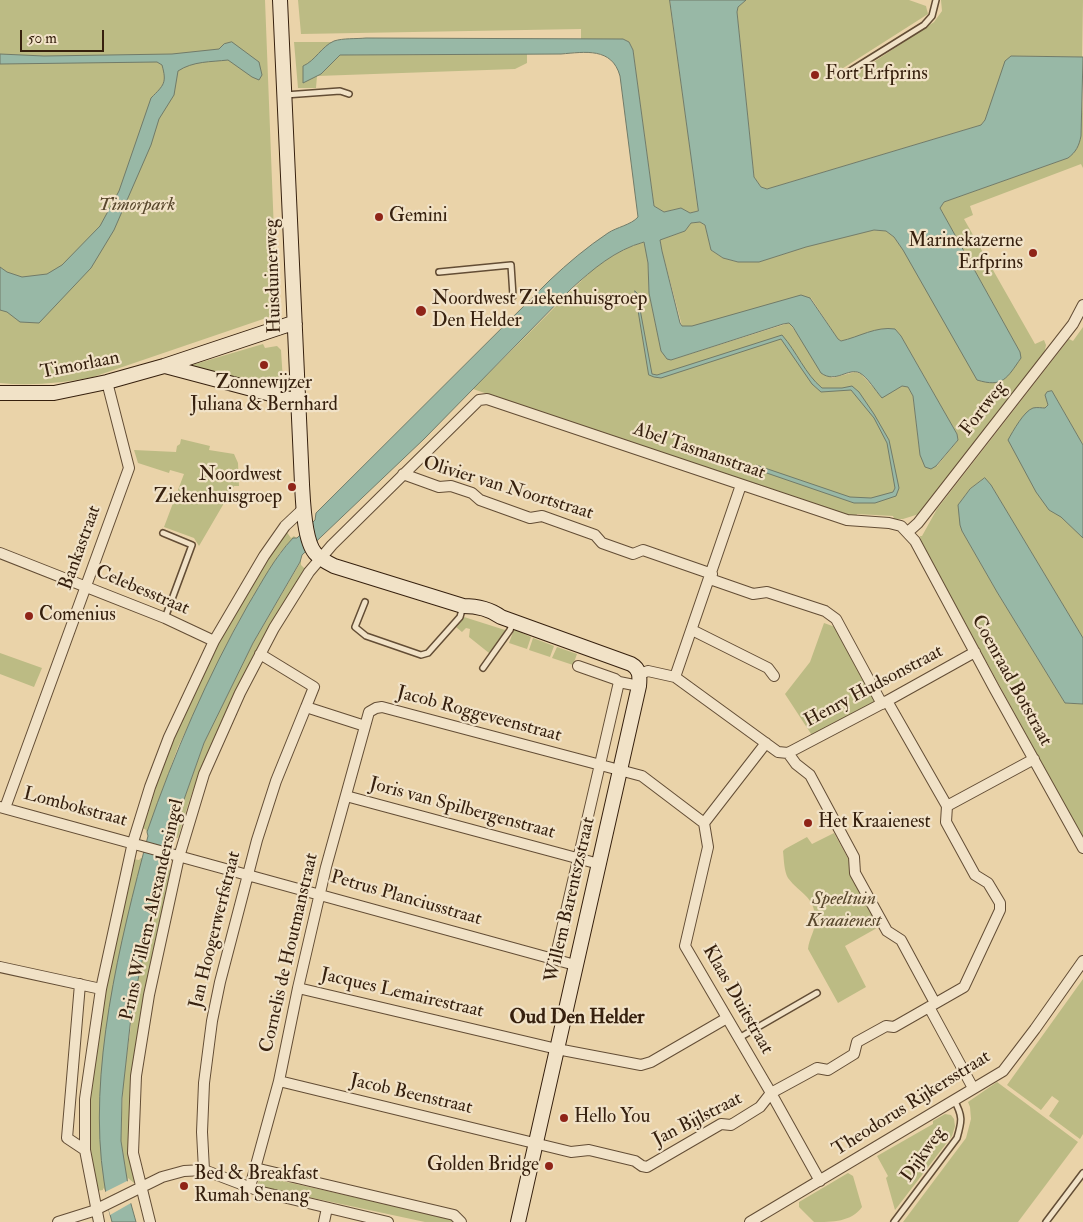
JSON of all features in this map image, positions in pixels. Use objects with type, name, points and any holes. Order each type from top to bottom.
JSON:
[{"type":"street","name":"Huisduinerweg","points":[[280,2],[297,401],[304,515],[316,554]]},
{"type":"street","name":"Fortweg","points":[[908,532],[918,523],[1073,324],[1083,304]]},
{"type":"street","name":"Timorlaan","points":[[0,393],[54,393],[107,382],[164,366],[290,324],[295,324]]},
{"type":"street","points":[[164,366],[297,401]]},
{"type":"street","name":"Bankastraat","points":[[2,807],[129,468],[107,382]]},
{"type":"street","name":"Abel Tasmanstraat","points":[[479,400],[487,399],[847,520],[889,522],[901,526],[908,532]]},
{"type":"street","name":"Prins Willem-Alexandersingel","points":[[150,1222],[133,1153],[136,1076],[174,855],[204,774],[225,725],[260,654],[295,592],[309,572],[316,554],[332,545],[479,400]]},
{"type":"street","name":"Olivier van Noortstraat","points":[[403,474],[439,487],[451,486],[472,493],[480,500],[530,518],[542,516],[595,534],[602,543],[633,554],[643,550],[753,594],[767,592],[825,611],[836,619],[947,806]]},
{"type":"street","points":[[675,677],[742,485]]},
{"type":"street","name":"Prins Willem-Alexandersingel","points":[[99,1222],[85,1150],[85,1099],[101,989],[150,787],[168,737],[214,641],[264,556],[285,526],[304,515]]},
{"type":"street","name":"Coenraad Botstraat","points":[[908,532],[915,541],[1083,848]]},
{"type":"street","name":"Celebesstraat","points":[[0,553],[165,618],[214,641]]},
{"type":"street","points":[[316,554],[343,570],[463,606],[480,607],[495,612],[507,619],[631,664],[638,669],[639,680]]},
{"type":"street","points":[[692,630],[768,668],[774,676]]},
{"type":"street","name":"Henry Hudsonstraat","points":[[788,753],[885,703],[975,652]]},
{"type":"street","points":[[260,654],[314,688],[306,707],[365,726]]},
{"type":"street","points":[[578,666],[615,678],[619,682],[639,680],[648,671],[675,677],[778,752],[788,753],[796,764],[810,775],[854,856],[855,873],[887,931],[901,940],[973,1088]]},
{"type":"street","name":"Willem Barentszstraat","points":[[518,1222],[639,680]]},
{"type":"street","name":"Willem Barentszstraat","points":[[555,959],[619,682]]},
{"type":"street","name":"Jacob Roggeveenstraat","points":[[365,726],[369,712],[382,706],[642,776],[704,823]]},
{"type":"street","name":"Jan Hoogerwerfstraat","points":[[204,1170],[202,1132],[204,1083],[212,1021],[222,973],[247,875],[276,781],[306,707]]},
{"type":"street","name":"Cornelis de Houtmanstraat","points":[[250,1187],[279,1081],[320,894],[365,726]]},
{"type":"street","points":[[704,823],[766,743]]},
{"type":"street","points":[[947,806],[1034,759]]},
{"type":"street","name":"Joris van Spilbergenstraat","points":[[346,796],[598,864]]},
{"type":"street","name":"Jan Bijlstraat","points":[[535,1144],[571,1152],[589,1150],[635,1161],[647,1167],[721,1124],[731,1125],[760,1107],[771,1093],[817,1068],[828,1070],[854,1054],[858,1042],[886,1026],[894,1026],[964,987],[1000,910],[1000,903],[988,883],[975,875],[946,822],[947,806]]},
{"type":"street","name":"Lombokstraat","points":[[2,807],[136,843]]},
{"type":"street","name":"Klaas Duitstraat","points":[[704,823],[708,847],[686,946],[820,1181]]},
{"type":"street","name":"Prins Willem-Alexandersingel","points":[[136,843],[174,855]]},
{"type":"street","name":"Petrus Planciusstraat","points":[[174,855],[575,965]]},
{"type":"street","name":"Theodorus Rijkersstraat","points":[[750,1222],[997,1075],[1007,1066],[1083,961]]},
{"type":"street","points":[[0,967],[101,989]]},
{"type":"street","points":[[80,984],[67,1138],[85,1150]]},
{"type":"street","name":"Jacques Lemairestraat","points":[[298,988],[557,1048],[641,1065],[651,1062],[727,1018]]},
{"type":"street","name":"Jacob Beenstraat","points":[[279,1081],[535,1144]]},
{"type":"street","points":[[255,1168],[454,1215],[461,1222]]},
{"type":"street","points":[[58,1222],[96,1209],[162,1177],[184,1171],[204,1170],[262,1192],[388,1222]]},
{"type":"street","points":[[324,1222],[326,1208]]},
{"type":"lane","points":[[850,71],[924,25],[932,16],[936,0]]},
{"type":"lane","points":[[285,95],[340,91],[349,94]]},
{"type":"lane","points":[[439,272],[511,265],[513,296]]},
{"type":"lane","points":[[163,533],[192,545],[165,618]]},
{"type":"lane","points":[[365,602],[355,628],[366,636],[421,655],[428,653],[460,617],[463,606]]},
{"type":"lane","points":[[483,668],[510,630],[507,619]]},
{"type":"lane","points":[[738,1038],[816,993]]},
{"type":"lane","name":"Dijkweg","points":[[894,1222],[956,1138],[961,1124],[961,1114],[954,1100]]},
{"type":"lane","points":[[1046,1222],[1083,1173]]},
{"type":"green space","name":"Timorpark","points":[[0,0],[265,0],[277,310],[275,315],[93,377],[47,383],[0,383]]},
{"type":"green space","points":[[298,0],[670,0],[698,211],[689,213],[681,208],[664,212],[654,206],[633,50],[629,42],[623,39],[581,39],[581,29],[301,34]]},
{"type":"green space","points":[[746,0],[909,0],[926,6],[928,14],[837,72],[845,81],[934,22],[942,11],[941,0],[1083,0],[1082,57],[1011,56],[985,120],[981,125],[767,189],[761,187],[754,177],[737,12],[738,7]]},
{"type":"green space","points":[[294,42],[333,42],[308,64],[303,66],[303,82],[321,74],[340,55],[527,54],[527,63],[515,69],[317,76],[316,88],[298,88]]},
{"type":"green space","points":[[1083,90],[1083,168],[1081,164],[970,206],[973,215],[964,219],[1035,344],[1044,340],[1046,345],[1044,355],[919,514],[903,519],[894,519],[893,516],[857,514],[856,517],[845,515],[473,389],[592,270],[617,253],[645,242],[649,293],[661,351],[671,360],[789,323],[832,378],[855,372],[861,374],[882,397],[902,386],[908,387],[913,396],[920,455],[937,466],[958,440],[957,434],[901,336],[895,329],[841,341],[811,298],[692,327],[682,326],[660,240],[685,231],[691,223],[700,222],[705,225],[711,250],[723,258],[738,262],[759,262],[806,247],[874,230],[886,231],[894,237],[903,250],[1020,352],[940,208],[944,202],[1068,158],[1077,145],[1079,136]]},
{"type":"green space","points":[[1083,327],[1083,445],[1052,391],[1047,400],[1048,406],[1045,409],[1034,408],[1049,510],[1061,516],[1083,538],[1083,638],[985,478],[970,489],[958,505],[962,531],[1065,703],[1083,704],[1083,838],[921,542],[920,536],[922,536],[937,509],[1069,339],[1073,341]]},
{"type":"green space","points":[[263,344],[265,348],[277,346],[281,350],[283,382],[280,386],[271,386],[270,390],[185,367]]},
{"type":"green space","points":[[181,439],[210,446],[209,450],[234,454],[238,463],[239,486],[234,486],[199,546],[194,538],[164,527],[184,474],[170,470],[169,473],[138,463],[134,450],[176,452]]},
{"type":"green space","points":[[286,531],[291,538],[294,536],[296,538],[293,538],[279,554],[236,626],[178,747],[147,832],[141,828],[172,739],[222,634],[266,556]]},
{"type":"green space","points":[[301,555],[301,565],[305,569],[274,620],[220,725],[194,787],[178,838],[174,837],[169,842],[204,743],[253,643],[300,563]]},
{"type":"green space","points":[[464,617],[506,631],[489,653],[469,637],[470,629],[466,628],[462,632],[456,627]]},
{"type":"green space","points":[[824,623],[838,628],[879,703],[815,740],[785,694],[810,662]]},
{"type":"green space","points":[[515,627],[531,637],[527,649],[509,643]]},
{"type":"green space","points":[[533,638],[554,646],[550,657],[529,650]]},
{"type":"green space","points":[[557,647],[577,654],[573,665],[552,658]]},
{"type":"green space","points":[[0,653],[42,668],[34,687],[0,674]]},
{"type":"green space","name":"Speeltuin Kraaienest","points":[[834,833],[884,924],[845,946],[866,987],[838,1003],[808,949],[814,927],[814,911],[810,900],[788,878],[783,851],[807,837],[812,844]]},
{"type":"green space","points":[[143,858],[122,944],[115,983],[112,985],[114,985],[101,1088],[101,1139],[106,1191],[103,1188],[103,1190],[96,1191],[92,1165],[90,1113],[96,1040],[109,966],[133,859],[139,860]]},
{"type":"green space","points":[[163,865],[164,868],[171,870],[153,951],[134,1066],[136,1180],[134,1183],[128,1178],[127,1181],[121,1141],[123,1082],[136,990]]},
{"type":"green space","points":[[1083,979],[1083,1134],[1080,1139],[1049,1116],[1059,1101],[1052,1096],[1041,1110],[1007,1085]]},
{"type":"green space","points":[[997,1082],[1078,1142],[1018,1222],[903,1222],[966,1138],[971,1119],[968,1102]]},
{"type":"green space","points":[[945,1114],[951,1115],[954,1119],[955,1126],[952,1136],[895,1210],[886,1178],[888,1176],[877,1156],[933,1124],[933,1121]]},
{"type":"green space","points":[[848,1173],[853,1176],[862,1207],[853,1216],[835,1221],[814,1222],[799,1207],[799,1202]]},
{"type":"green space","points":[[260,1176],[452,1219],[456,1222],[425,1222],[257,1186]]},
{"type":"shaded area","points":[[670,0],[746,0],[738,7],[737,12],[754,177],[761,187],[767,189],[981,125],[985,120],[1005,61],[1011,56],[1083,57],[1081,136],[1078,146],[1073,153],[1068,158],[944,202],[940,208],[1020,352],[1021,358],[1008,376],[999,382],[993,383],[977,380],[903,250],[894,237],[886,231],[874,230],[806,247],[759,262],[738,262],[723,258],[711,250],[705,225],[700,222],[691,223],[685,231],[660,240],[682,326],[692,326],[801,295],[810,298],[841,341],[874,330],[895,329],[901,336],[957,434],[958,440],[936,466],[931,469],[925,467],[920,455],[913,396],[908,387],[902,386],[882,398],[860,373],[851,372],[832,377],[826,376],[821,373],[789,323],[671,360],[667,359],[661,351],[649,293],[648,263],[644,242],[633,245],[614,255],[596,267],[571,289],[424,439],[302,555],[300,562],[253,643],[204,743],[169,842],[160,877],[132,1008],[122,1098],[121,1141],[131,1204],[136,1222],[112,1222],[104,1181],[100,1139],[100,1096],[103,1052],[117,963],[148,836],[147,832],[192,716],[233,632],[274,562],[293,538],[297,538],[315,520],[316,513],[557,274],[600,238],[638,217],[620,76],[611,60],[604,56],[588,52],[561,54],[340,55],[321,74],[303,83],[303,66],[330,43],[345,39],[623,39],[629,42],[633,50],[654,206],[664,212],[681,208],[690,213],[698,211]]},
{"type":"shaded area","points":[[232,42],[259,62],[262,75],[259,80],[228,60],[196,64],[178,71],[174,95],[159,119],[151,145],[114,230],[91,268],[39,323],[20,322],[7,312],[0,310],[0,267],[7,272],[22,277],[47,274],[62,265],[100,226],[119,191],[151,98],[162,87],[164,76],[162,65],[157,62],[0,64],[0,54],[44,56],[172,54],[219,49],[224,44]]},
{"type":"shaded area","points":[[635,291],[637,293],[652,374],[657,375],[782,335],[811,376],[822,388],[852,386],[859,392],[889,440],[899,488],[896,496],[875,503],[854,503],[755,469],[756,465],[850,497],[871,498],[893,492],[895,488],[887,443],[874,418],[851,390],[821,392],[812,384],[781,339],[661,378],[649,375]]},
{"type":"shaded area","points":[[1052,391],[1083,445],[1083,538],[1061,517],[1049,510],[1036,492],[1008,440],[1026,413],[1035,408],[1045,408],[1048,405],[1045,395],[1047,392]]},
{"type":"shaded area","points":[[985,478],[1083,638],[1083,704],[1065,703],[962,531],[958,505],[970,489]]},
{"type":"pier","points":[[127,1181],[129,1182],[133,1204],[131,1203],[110,1215],[104,1190],[105,1192]]},
{"type":"place","name":"Fort Erfprins","points":[[815,75]]},
{"type":"place","name":"Gemini","points":[[379,217]]},
{"type":"place","name":"Marinekazerne Erfprins","points":[[1033,253]]},
{"type":"place","name":"Noordwest Ziekenhuisgroep Den Helder","points":[[421,311]]},
{"type":"place","name":"Zonnewijzer Juliana & Bernhard","points":[[264,365]]},
{"type":"place","name":"Noordwest Ziekenhuisgroep","points":[[292,487]]},
{"type":"place","name":"Comenius","points":[[29,616]]},
{"type":"place","name":"Het Kraaienest","points":[[808,823]]},
{"type":"place","name":"Hello You","points":[[564,1118]]},
{"type":"place","name":"Golden Bridge","points":[[549,1166]]},
{"type":"place","name":"Bed & Breakfast Rumah Senang","points":[[184,1186]]},
{"type":"district","name":"Oud Den Helder","points":[[577,1019]]}]
